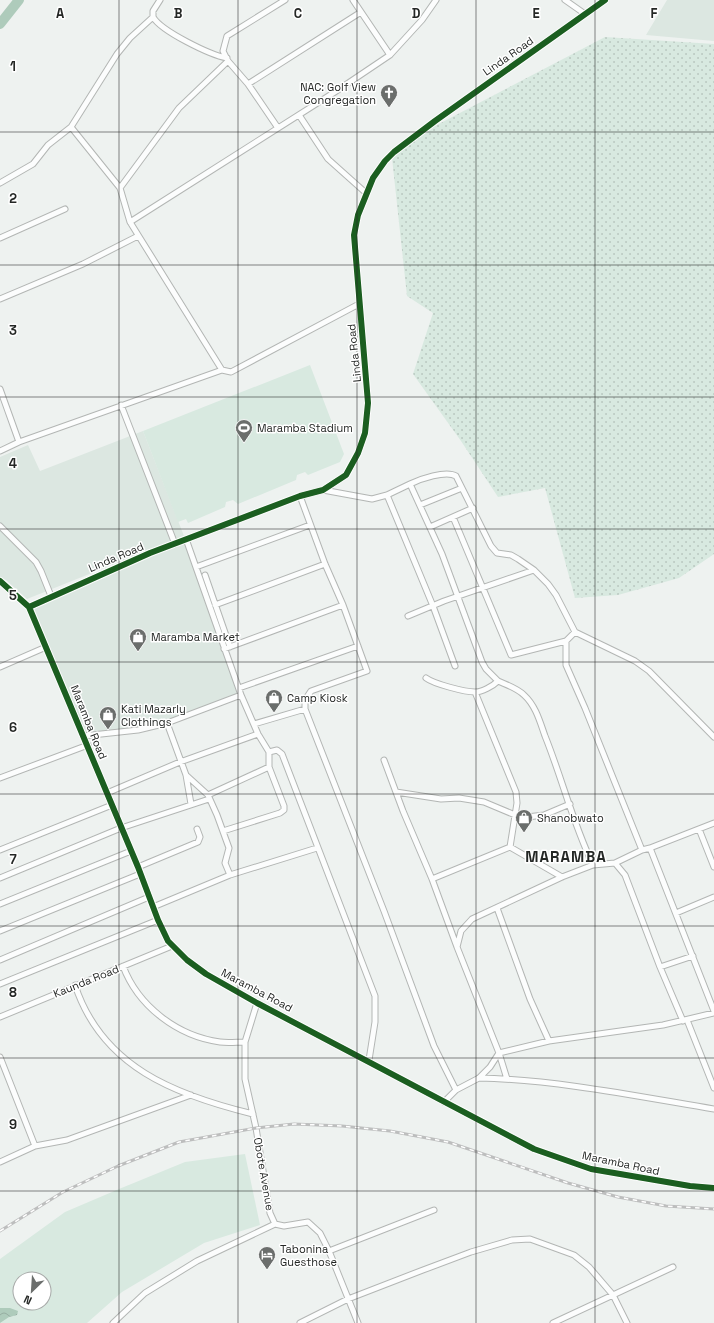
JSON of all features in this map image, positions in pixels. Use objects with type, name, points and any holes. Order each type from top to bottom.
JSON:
[{"type":"street","points":[[160,0],[153,11],[153,17],[156,22],[163,28],[206,51],[228,59]]},
{"type":"street","points":[[278,128],[223,51],[227,36],[285,0]]},
{"type":"street","points":[[353,0],[390,55]]},
{"type":"street","points":[[130,222],[299,115],[390,55],[422,20],[436,0]]},
{"type":"street","points":[[565,0],[585,14]]},
{"type":"street","name":"Linda Road","points":[[29,607],[50,596],[186,539],[300,496],[322,490],[342,478],[350,470],[362,443],[367,424],[368,403],[354,236],[358,215],[366,193],[379,168],[394,152],[435,121],[605,0]]},
{"type":"street","points":[[248,84],[361,12]]},
{"type":"street","points":[[0,183],[33,164],[48,145],[71,127],[117,54],[130,38],[153,17]]},
{"type":"street","points":[[120,188],[179,108],[228,59]]},
{"type":"street","points":[[299,115],[328,159],[366,193]]},
{"type":"street","points":[[71,127],[120,188],[130,222],[222,370]]},
{"type":"street","points":[[0,238],[65,209]]},
{"type":"street","points":[[0,299],[83,264],[138,236]]},
{"type":"street","points":[[0,451],[19,442],[222,370],[231,372],[359,304]]},
{"type":"street","points":[[0,389],[19,442]]},
{"type":"street","points":[[121,405],[175,544]]},
{"type":"street","points":[[322,490],[365,499],[387,495],[428,477],[449,474],[456,476],[491,546],[496,551],[515,557],[534,570],[556,595],[575,632],[635,662],[649,671],[714,737]]},
{"type":"street","points":[[410,484],[430,527],[482,662],[486,669],[498,681],[514,688],[525,696],[534,708],[570,804],[582,844],[593,865]]},
{"type":"street","points":[[420,505],[462,488]]},
{"type":"street","points":[[387,495],[433,606],[455,666]]},
{"type":"street","points":[[300,496],[324,564],[343,605],[367,671],[311,691],[305,700],[305,709],[382,904],[434,1046],[456,1090]]},
{"type":"street","points":[[430,527],[473,508]]},
{"type":"street","points":[[453,517],[511,655],[566,642],[575,632]]},
{"type":"street","points":[[196,567],[310,525]]},
{"type":"street","points":[[0,526],[36,562],[42,571],[50,596]]},
{"type":"street","points":[[186,539],[227,648]]},
{"type":"street","points":[[215,605],[324,564]]},
{"type":"street","points":[[408,616],[534,570]]},
{"type":"street","points":[[205,575],[241,695],[258,734],[269,752],[269,767],[284,806],[284,810],[280,813],[223,831]]},
{"type":"street","name":"Maramba Road","points":[[0,581],[29,607],[88,745],[158,920],[172,946],[206,974],[534,1149],[591,1169],[690,1186],[714,1188]]},
{"type":"street","points":[[227,648],[343,605]]},
{"type":"street","points":[[566,642],[566,665],[585,708],[642,850]]},
{"type":"street","points":[[239,688],[358,646]]},
{"type":"street","points":[[0,667],[46,647]]},
{"type":"street","points":[[426,678],[433,683],[475,692],[495,684],[498,681]]},
{"type":"street","points":[[475,692],[516,792],[517,803],[510,847]]},
{"type":"street","points":[[83,736],[138,730],[167,723],[241,695]]},
{"type":"street","points":[[254,724],[305,709]]},
{"type":"street","points":[[167,723],[186,775],[191,804]]},
{"type":"street","points":[[107,793],[180,762],[258,734]]},
{"type":"street","points":[[0,778],[88,745]]},
{"type":"street","points":[[269,752],[274,750],[282,754],[375,996],[375,1022],[369,1060]]},
{"type":"street","points":[[384,760],[432,878],[457,947],[499,1053],[507,1079]]},
{"type":"street","points":[[0,878],[122,828],[208,797],[269,767]]},
{"type":"street","points":[[186,775],[208,797],[223,831],[229,848],[225,863],[230,875]]},
{"type":"street","points":[[396,792],[441,799],[459,798],[484,802],[514,815],[526,817],[544,815],[570,804]]},
{"type":"street","points":[[0,850],[112,805]]},
{"type":"street","points":[[457,947],[461,931],[472,919],[562,877],[593,865],[615,863],[642,850],[714,823]]},
{"type":"street","points":[[138,867],[198,842],[200,837],[197,829]]},
{"type":"street","points":[[698,829],[714,867]]},
{"type":"street","points":[[432,878],[510,847]]},
{"type":"street","points":[[510,847],[562,877]]},
{"type":"street","points":[[153,908],[230,875],[317,848]]},
{"type":"street","points":[[444,1102],[456,1090],[479,1078],[490,1067],[499,1053],[549,1041],[685,1020],[714,1012],[650,848]]},
{"type":"street","points":[[0,904],[131,851]]},
{"type":"street","points":[[615,863],[622,870],[628,880],[660,967],[685,1020],[714,1088]]},
{"type":"street","points":[[0,931],[140,874]]},
{"type":"street","points":[[676,913],[714,897]]},
{"type":"street","points":[[0,960],[149,898]]},
{"type":"street","points":[[497,908],[530,999],[549,1041]]},
{"type":"street","points":[[0,984],[158,920]]},
{"type":"street","name":"Kaunda Road","points":[[0,1017],[172,946]]},
{"type":"street","points":[[660,967],[693,956]]},
{"type":"street","points":[[123,966],[128,979],[142,999],[165,1019],[204,1038],[220,1042],[245,1042]]},
{"type":"street","points":[[75,985],[88,1017],[102,1037],[121,1056],[150,1077],[191,1095],[253,1114]]},
{"type":"street","name":"Obote Avenue","points":[[257,1002],[245,1042],[245,1079],[253,1114],[270,1213],[275,1224],[284,1226],[308,1222],[320,1233],[330,1251],[358,1323]]},
{"type":"street","points":[[0,1057],[35,1146]]},
{"type":"street","points":[[479,1078],[507,1079],[625,1094],[714,1109]]},
{"type":"street","points":[[0,1162],[35,1146],[67,1140],[191,1095]]},
{"type":"street","points":[[330,1251],[434,1210]]},
{"type":"street","points":[[113,1323],[145,1293],[197,1261],[275,1224]]},
{"type":"street","points":[[300,1323],[348,1299],[471,1252],[512,1240],[530,1239],[574,1255],[589,1267],[613,1295],[627,1323]]},
{"type":"street","points":[[553,1323],[673,1266]]},
{"type":"shaded area","points":[[667,0],[714,0],[714,41],[646,35]]},
{"type":"shaded area","points":[[605,37],[714,44],[714,554],[679,578],[618,595],[575,598],[545,488],[498,497],[461,441],[413,374],[433,313],[407,296],[392,158],[412,138]]},
{"type":"shaded area","name":"Maramba Stadium","points":[[310,365],[344,454],[340,462],[308,475],[305,472],[297,475],[296,480],[238,504],[233,500],[226,502],[225,507],[188,523],[186,519],[178,522],[143,431]]},
{"type":"shaded area","points":[[143,431],[184,536],[27,599],[6,580],[0,578],[0,457],[28,445],[40,471]]},
{"type":"shaded area","name":"Maramba Market","points":[[186,542],[203,597],[240,698],[137,729],[85,733],[33,606]]},
{"type":"shaded area","points":[[245,1154],[260,1225],[204,1243],[122,1292],[87,1323],[0,1323],[0,1259],[65,1212],[185,1162]]},
{"type":"water","points":[[0,1308],[10,1308],[12,1309],[12,1311],[18,1311],[17,1315],[9,1317],[0,1323]]},
{"type":"waterway","name":"MARAMBA","points":[[0,24],[19,0]]},
{"type":"railway","points":[[0,1231],[63,1192],[118,1166],[179,1142],[256,1128],[294,1124],[342,1126],[390,1131],[448,1142],[568,1183],[618,1197],[666,1206],[714,1209]]},
{"type":"cycle path","points":[[29,607],[150,553],[300,496],[323,490],[346,475],[358,453],[365,433],[368,403],[354,235],[358,215],[373,178],[385,161],[394,152],[605,0]]},
{"type":"cycle path","points":[[0,581],[29,607],[138,867],[158,920],[168,941],[187,960],[206,974],[257,1003],[534,1149],[591,1169],[690,1186],[714,1188]]},
{"type":"place","name":"NAC: Golf View Congregation","points":[[389,108]]},
{"type":"place","name":"Maramba Stadium","points":[[244,443]]},
{"type":"place","name":"Maramba Market","points":[[138,652]]},
{"type":"place","name":"Camp Kiosk","points":[[274,713]]},
{"type":"place","name":"Kati Mazarly Clothings","points":[[108,730]]},
{"type":"place","name":"Shanobwato","points":[[524,833]]},
{"type":"place","name":"Tabonina Guesthose","points":[[267,1270]]},
{"type":"district","name":"MARAMBA","points":[[566,856]]}]
